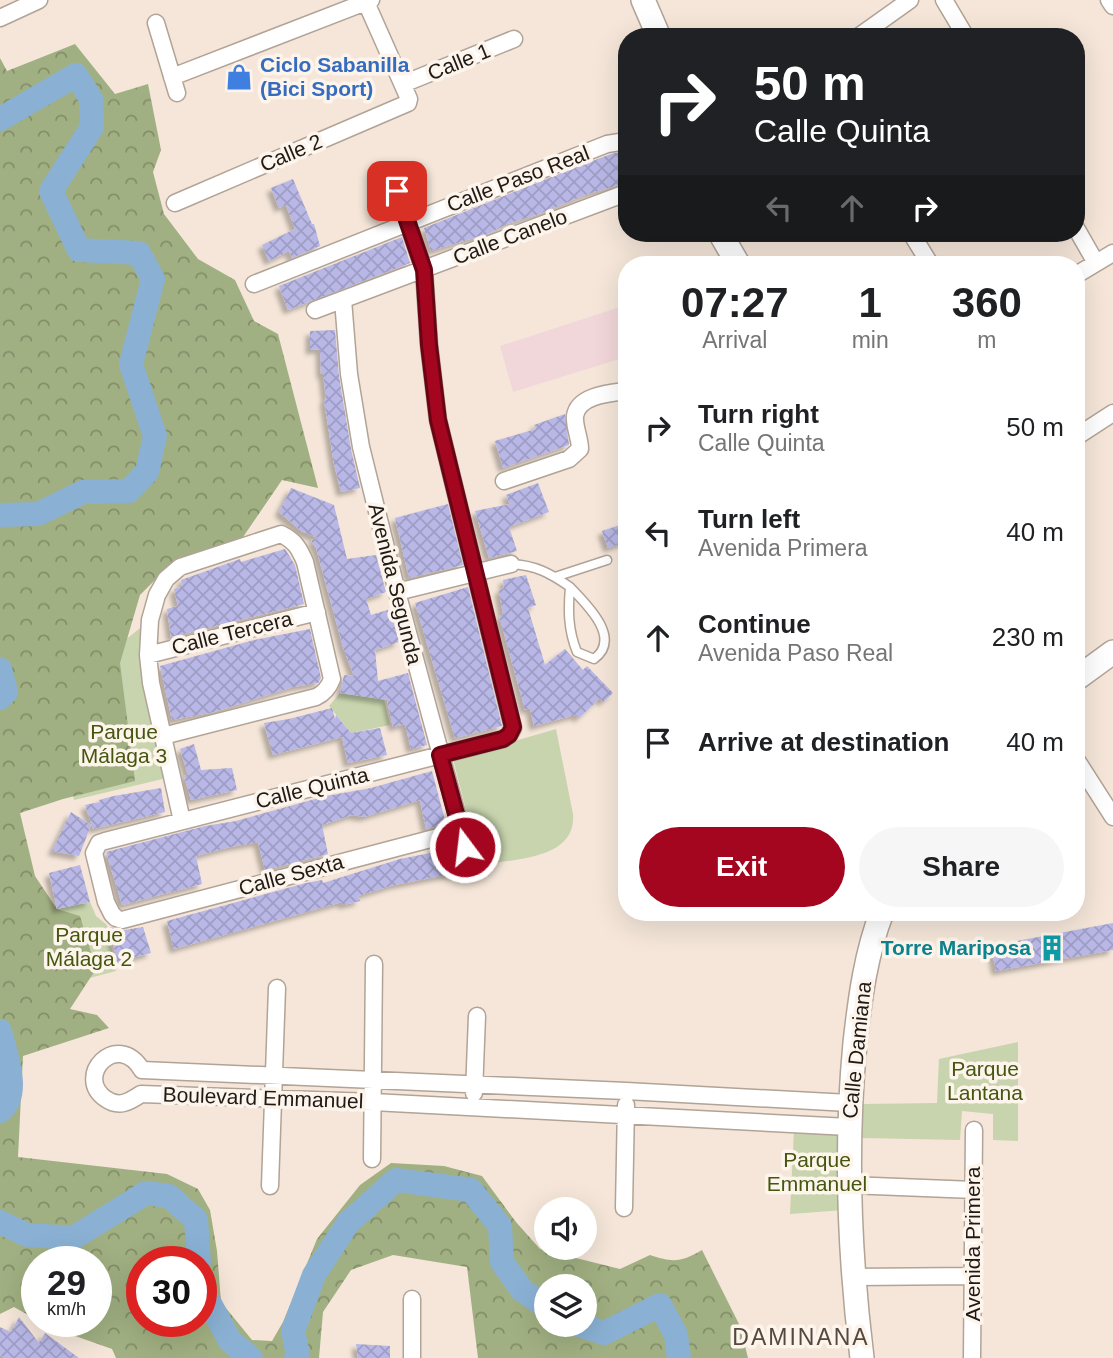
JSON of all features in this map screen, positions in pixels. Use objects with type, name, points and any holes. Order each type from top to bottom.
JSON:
[{"type":"street","points":[[0,18],[39,0]]},
{"type":"street","points":[[643,0],[655,28]]},
{"type":"street","points":[[871,28],[910,0]]},
{"type":"street","points":[[944,0],[961,28]]},
{"type":"street","points":[[1109,0],[1113,6]]},
{"type":"street","points":[[156,23],[175,85],[367,1],[403,84]]},
{"type":"street","name":"Calle 1","points":[[403,84],[514,39]]},
{"type":"street","name":"Calle 2","points":[[174,203],[408,103],[403,84]]},
{"type":"street","name":"Calle Paso Real","points":[[254,284],[607,144],[618,142]]},
{"type":"street","points":[[397,191],[424,270],[438,420],[475,573]]},
{"type":"street","name":"Calle Canelo","points":[[315,310],[618,196]]},
{"type":"street","points":[[1084,242],[1096,263]]},
{"type":"street","points":[[1085,270],[1113,253]]},
{"type":"street","name":"Avenida Segunda","points":[[343,300],[349,374],[361,447],[470,863]]},
{"type":"street","points":[[504,481],[569,459],[580,449],[575,416],[578,408],[597,396],[618,392]]},
{"type":"street","points":[[1085,431],[1113,413]]},
{"type":"street","points":[[163,736],[323,694],[332,678],[305,562],[298,546],[281,534],[180,567],[166,579],[158,595],[150,620],[148,655],[151,683],[182,821]]},
{"type":"street","points":[[397,592],[511,564]]},
{"type":"street","name":"Calle Quinta","points":[[122,919],[112,914],[106,902],[94,853],[99,843],[503,739],[509,735],[513,727],[475,573]]},
{"type":"street","name":"Calle Tercera","points":[[148,655],[317,612]]},
{"type":"street","points":[[1085,672],[1113,652]]},
{"type":"street","points":[[1085,773],[1113,817]]},
{"type":"street","name":"Calle Sexta","points":[[122,919],[461,831]]},
{"type":"street","name":"Calle Damiana","points":[[862,1358],[853,1277],[849,1103],[870,942],[878,921]]},
{"type":"street","points":[[372,1158],[374,964]]},
{"type":"street","points":[[270,1186],[277,988]]},
{"type":"street","points":[[474,1106],[477,1016]]},
{"type":"street","name":"Boulevard Emmanuel","points":[[849,1103],[142,1070],[130,1056],[116,1054],[99,1062],[94,1073],[94,1083],[102,1097],[120,1104],[130,1102],[141,1094],[273,1098],[474,1106],[849,1127]]},
{"type":"street","points":[[625,1208],[626,1091]]},
{"type":"street","name":"Avenida Primera","points":[[972,1358],[974,1130]]},
{"type":"street","points":[[849,1185],[974,1190]]},
{"type":"street","points":[[853,1277],[973,1276]]},
{"type":"street","points":[[412,1299],[412,1358]]},
{"type":"lane","points":[[555,577],[607,560]]},
{"type":"lane","points":[[511,564],[541,569],[555,577],[569,587],[597,617],[603,630],[604,643],[600,654],[594,659],[577,652],[571,637],[569,587]]},
{"type":"shaded area","points":[[618,308],[618,359],[513,392],[500,346]]},
{"type":"green space","points":[[75,44],[115,94],[148,84],[161,150],[153,172],[164,214],[198,259],[235,280],[254,321],[278,334],[318,488],[282,480],[241,540],[173,562],[140,595],[120,663],[135,781],[20,813],[35,876],[57,909],[80,916],[96,969],[70,1009],[97,1015],[109,1028],[23,1056],[18,1157],[167,1174],[198,1189],[210,1210],[216,1246],[126,1246],[126,1337],[217,1337],[217,1251],[221,1302],[252,1340],[272,1341],[283,1322],[317,1239],[360,1185],[391,1163],[444,1166],[482,1176],[534,1242],[534,1260],[584,1260],[620,1269],[650,1255],[677,1260],[702,1250],[740,1326],[748,1358],[478,1358],[467,1267],[393,1255],[351,1270],[323,1312],[319,1358],[116,1358],[112,1349],[78,1337],[112,1337],[112,1246],[21,1246],[21,1311],[14,1307],[0,1314],[0,58],[7,71]]},
{"type":"green space","name":"Parque Málaga 3","points":[[150,620],[171,777],[74,800],[70,778],[103,658]]},
{"type":"green space","points":[[340,693],[384,699],[390,725],[351,733],[329,706]]},
{"type":"green space","points":[[556,729],[573,814],[571,829],[565,841],[540,854],[480,865],[453,759]]},
{"type":"green space","name":"Parque Málaga 2","points":[[90,902],[96,916],[107,925],[116,971],[74,982],[57,909]]},
{"type":"green space","name":"Parque Lantana","points":[[1018,1042],[1018,1141],[993,1140],[993,1114],[962,1111],[960,1140],[862,1138],[862,1104],[937,1103],[939,1059]]},
{"type":"green space","name":"Parque Emmanuel","points":[[794,1130],[842,1134],[844,1210],[790,1214]]},
{"type":"building","points":[[618,153],[618,185],[507,224],[490,233],[431,251],[424,228]]},
{"type":"building","points":[[293,179],[314,224],[320,246],[292,258],[289,251],[269,261],[262,245],[295,229],[286,205],[279,208],[271,188]]},
{"type":"building","points":[[402,237],[410,263],[288,310],[279,286]]},
{"type":"building","points":[[335,330],[339,376],[360,488],[341,492],[324,400],[320,349],[310,350],[310,331]]},
{"type":"building","points":[[565,414],[569,445],[503,468],[495,441],[536,429],[534,425]]},
{"type":"building","points":[[538,483],[549,512],[509,527],[517,551],[489,558],[475,511],[510,504],[506,495]]},
{"type":"building","points":[[291,488],[334,505],[347,559],[376,555],[386,592],[366,599],[371,615],[391,609],[399,642],[375,650],[378,681],[408,673],[427,745],[411,749],[405,724],[393,727],[387,700],[340,693],[344,675],[354,676],[343,647],[316,548],[311,540],[318,538],[301,531],[279,512]]},
{"type":"building","points":[[448,504],[463,565],[409,578],[395,518]]},
{"type":"building","points":[[618,526],[618,545],[608,548],[602,531]]},
{"type":"building","points":[[285,549],[295,565],[304,604],[171,637],[167,609],[178,606],[174,589],[182,586],[181,580],[240,559],[241,562]]},
{"type":"building","points":[[526,575],[536,605],[528,608],[545,665],[565,649],[583,670],[587,666],[613,693],[603,702],[600,698],[579,718],[575,715],[534,726],[530,708],[525,710],[499,615],[503,615],[499,590],[504,588],[503,580]]},
{"type":"building","points":[[468,587],[502,726],[455,738],[415,603]]},
{"type":"building","points":[[310,629],[321,678],[318,683],[293,687],[214,712],[172,720],[160,666],[254,640]]},
{"type":"building","points":[[332,708],[335,719],[336,715],[351,733],[380,728],[387,755],[348,763],[342,737],[273,755],[264,723]]},
{"type":"building","points":[[194,744],[201,770],[232,768],[237,790],[191,800],[184,776],[188,775],[180,749]]},
{"type":"building","points":[[432,771],[446,824],[426,829],[420,800],[364,817],[352,815],[322,825],[328,854],[265,870],[258,842],[230,847],[196,856],[202,884],[122,905],[106,852]]},
{"type":"building","points":[[161,788],[165,812],[93,829],[85,805],[114,796]]},
{"type":"building","points":[[71,812],[91,825],[79,856],[52,851]]},
{"type":"building","points":[[455,848],[462,872],[394,885],[358,896],[360,901],[343,905],[342,902],[174,949],[167,921],[306,883],[322,880],[323,883],[400,859]]},
{"type":"building","points":[[80,865],[90,902],[57,909],[49,873]]},
{"type":"building","name":"Torre Mariposa","points":[[1113,923],[1113,950],[996,971],[991,946]]},
{"type":"building","points":[[110,927],[124,930],[143,927],[151,953],[117,962]]},
{"type":"building","points":[[19,1317],[21,1337],[34,1337],[39,1343],[43,1337],[50,1337],[79,1358],[5,1358],[0,1355],[0,1327],[11,1332]]},
{"type":"building","points":[[356,1344],[390,1346],[390,1358],[358,1358]]},
{"type":"waterway","points":[[0,119],[76,75],[91,99],[92,127],[51,191],[79,250],[139,253],[153,279],[131,364],[155,436],[147,472],[129,491],[83,492],[38,514],[0,515]]},
{"type":"waterway","points":[[0,669],[6,692],[0,698]]},
{"type":"waterway","points":[[0,1031],[11,1084],[7,1104],[0,1111]]},
{"type":"waterway","points":[[296,1358],[298,1355],[293,1331],[314,1275],[348,1223],[396,1180],[471,1190],[500,1226],[502,1262],[522,1290],[534,1298]]},
{"type":"waterway","points":[[0,1222],[27,1235],[73,1238],[146,1193],[169,1196],[196,1220],[198,1246]]},
{"type":"waterway","points":[[597,1331],[604,1333],[660,1305],[676,1335],[679,1358]]},
{"type":"waterway","points":[[217,1317],[230,1341],[251,1358]]},
{"type":"place","name":"Ciclo Sabanilla (Bici Sport)","points":[[239,77]]},
{"type":"place","name":"Torre Mariposa","points":[[1052,948]]},
{"type":"district","name":"DAMINANA","points":[[801,1337]]},
{"type":"route","points":[[397,191],[424,270],[438,420],[513,727],[503,739],[440,755],[465,847]]}]
